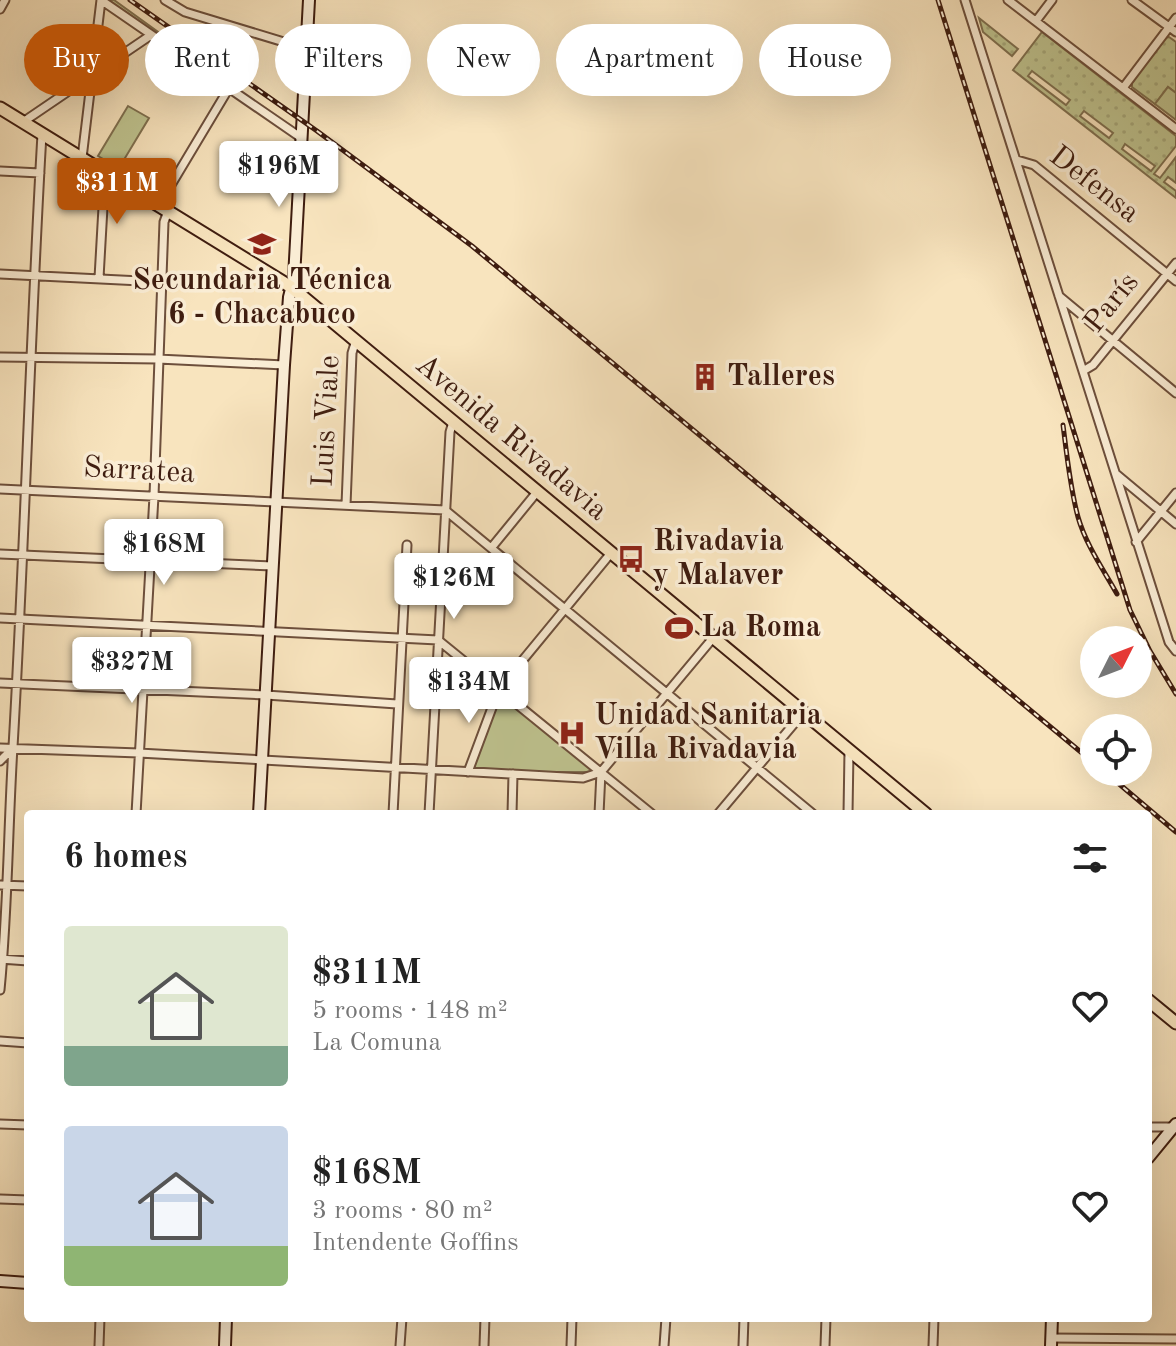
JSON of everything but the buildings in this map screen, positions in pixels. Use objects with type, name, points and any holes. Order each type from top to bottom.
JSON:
[{"type":"main road","name":"Avenida Rivadavia","points":[[0,108],[291,287],[921,810]]},
{"type":"main road","points":[[1152,1003],[1176,1023]]},
{"type":"street","points":[[0,9],[5,0]]},
{"type":"street","points":[[98,24],[101,0],[145,31]]},
{"type":"street","points":[[165,0],[275,38]]},
{"type":"street","points":[[308,24],[309,0]]},
{"type":"street","points":[[965,0],[1136,542],[1174,649]]},
{"type":"street","points":[[1008,0],[1176,129]]},
{"type":"street","points":[[1036,21],[1052,0]]},
{"type":"street","points":[[1132,0],[1172,30]]},
{"type":"street","points":[[1123,88],[1172,30],[1176,18]]},
{"type":"street","points":[[23,122],[62,96]]},
{"type":"street","points":[[82,158],[89,96]]},
{"type":"street","points":[[136,810],[154,496],[164,208],[225,96]]},
{"type":"street","points":[[241,96],[300,137]]},
{"type":"street","points":[[259,810],[284,365],[303,96]]},
{"type":"street","points":[[0,990],[24,555],[42,134]]},
{"type":"street","name":"Defensa","points":[[1017,160],[1034,165],[1176,281]]},
{"type":"street","points":[[0,171],[40,173]]},
{"type":"street","points":[[99,278],[105,172]]},
{"type":"street","name":"París","points":[[1083,371],[1093,365],[1176,263]]},
{"type":"street","points":[[0,274],[161,282]]},
{"type":"street","points":[[1057,295],[1176,393]]},
{"type":"street","name":"Luis Viale","points":[[346,505],[352,353],[356,340]]},
{"type":"street","points":[[0,357],[158,359],[284,365]]},
{"type":"street","points":[[429,810],[445,510],[453,422]]},
{"type":"street","points":[[1115,473],[1176,524]]},
{"type":"street","name":"Sarratea","points":[[0,489],[445,510]]},
{"type":"street","points":[[492,547],[537,492]]},
{"type":"street","points":[[1136,542],[1176,493]]},
{"type":"street","points":[[445,510],[808,810]]},
{"type":"street","points":[[393,810],[407,545]]},
{"type":"street","points":[[468,772],[499,689],[611,553]]},
{"type":"street","points":[[0,554],[273,566]]},
{"type":"street","points":[[0,618],[438,640],[647,810]]},
{"type":"street","points":[[0,748],[583,778],[601,772],[713,638]]},
{"type":"street","points":[[0,683],[397,704]]},
{"type":"street","points":[[721,810],[803,713]]},
{"type":"street","points":[[0,761],[12,749]]},
{"type":"street","points":[[848,810],[849,751]]},
{"type":"street","points":[[599,810],[601,772]]},
{"type":"street","points":[[512,810],[513,774]]},
{"type":"street","points":[[4,885],[24,886]]},
{"type":"street","points":[[1,960],[24,961]]},
{"type":"street","points":[[0,1041],[24,1043]]},
{"type":"street","points":[[0,1124],[24,1125]]},
{"type":"street","points":[[1152,1127],[1175,1126]]},
{"type":"street","points":[[1152,1153],[1175,1126]]},
{"type":"street","points":[[0,1199],[24,1200]]},
{"type":"street","points":[[0,1281],[24,1283]]},
{"type":"street","points":[[99,1346],[100,1322]]},
{"type":"street","points":[[225,1346],[226,1322]]},
{"type":"street","points":[[400,1346],[402,1322]]},
{"type":"street","points":[[484,1346],[485,1322]]},
{"type":"street","points":[[571,1346],[572,1322]]},
{"type":"street","points":[[664,1346],[666,1322]]},
{"type":"street","points":[[743,1346],[744,1322]]},
{"type":"street","points":[[825,1346],[826,1322]]},
{"type":"street","points":[[933,1346],[934,1322]]},
{"type":"street","points":[[1052,1322],[1051,1342],[1176,1339]]},
{"type":"green space","points":[[106,0],[114,0],[147,24],[145,27]]},
{"type":"green space","points":[[979,18],[1018,49],[1012,56],[983,32]]},
{"type":"green space","points":[[1042,32],[1176,136],[1176,146],[1154,174],[1160,178],[1176,157],[1176,183],[1168,177],[1164,182],[1176,191],[1176,198],[1013,70]],"holes":[[[1032,71],[1070,100],[1066,105],[1028,76]],[[1084,111],[1113,133],[1109,138],[1080,116]],[[1125,144],[1155,166],[1151,171],[1122,149]]]},
{"type":"green space","points":[[1165,38],[1176,42],[1176,93],[1168,87],[1155,104],[1132,87],[1132,81]]},
{"type":"green space","points":[[1168,87],[1176,93],[1176,120],[1155,104]]},
{"type":"green space","points":[[128,106],[149,118],[119,168],[98,156]]},
{"type":"green space","points":[[499,689],[601,772],[468,772]]},
{"type":"railway","points":[[130,0],[317,131],[472,246],[1080,751]]},
{"type":"railway","points":[[938,0],[1130,610],[1176,694]]},
{"type":"railway","points":[[1063,425],[1081,527],[1117,594]]},
{"type":"railway","points":[[1122,786],[1150,810]]},
{"type":"railway","points":[[1152,812],[1176,832]]},
{"type":"place","name":"Secundaria Técnica 6 - Chacabuco","points":[[262,244]]},
{"type":"place","name":"Talleres","points":[[705,377]]},
{"type":"place","name":"Rivadavia y Malaver","points":[[631,559]]},
{"type":"place","name":"La Roma","points":[[679,628]]},
{"type":"place","name":"Unidad Sanitaria Villa Rivadavia","points":[[572,733]]}]
